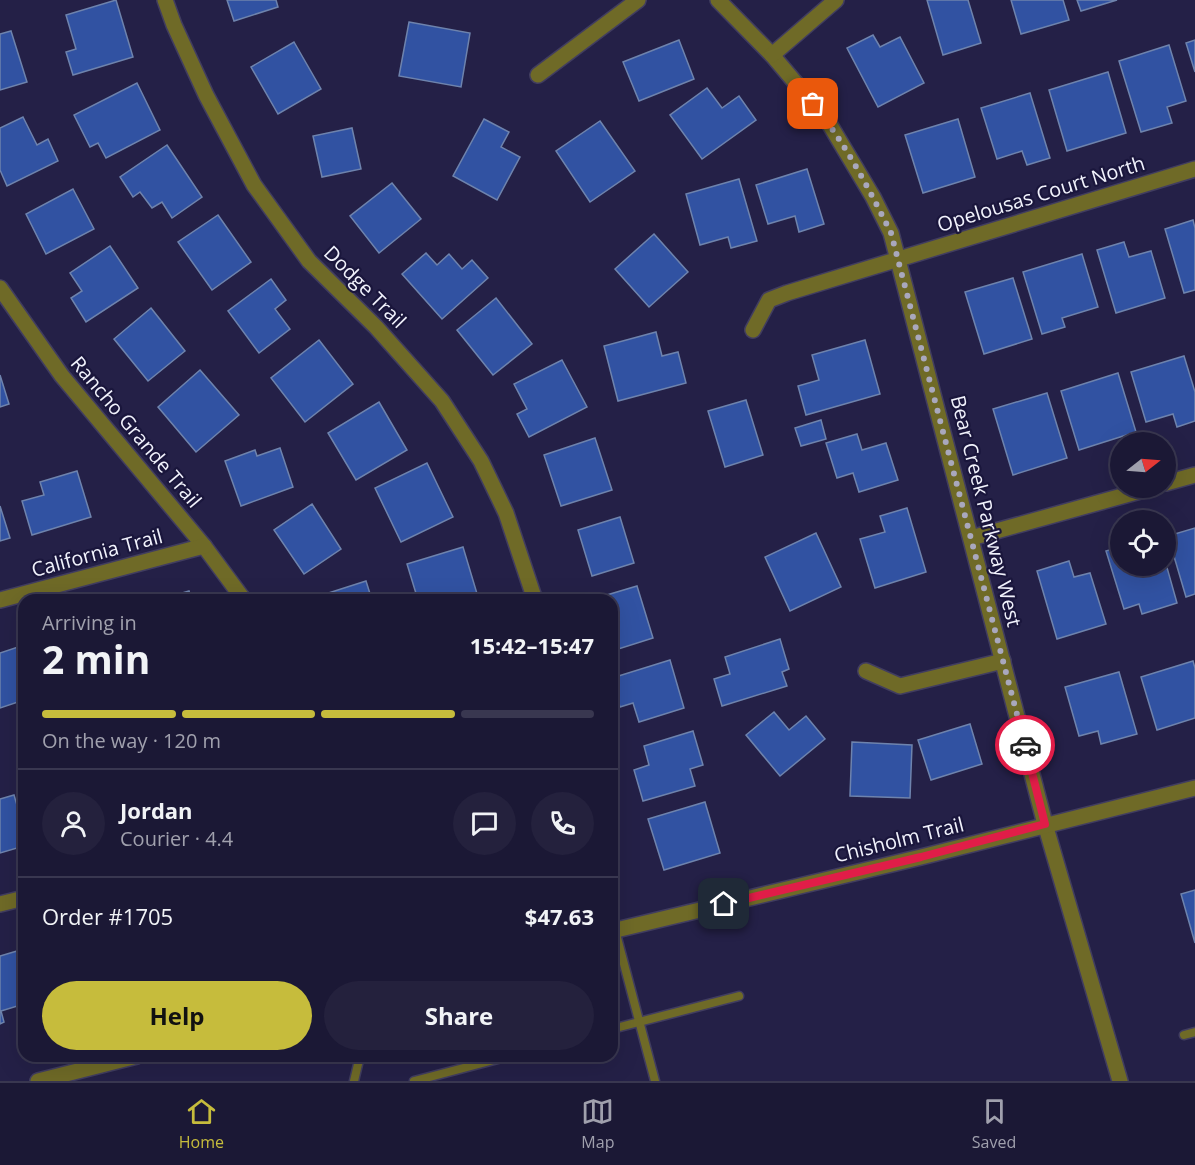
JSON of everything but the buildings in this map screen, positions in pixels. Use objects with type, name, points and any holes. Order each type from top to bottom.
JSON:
[{"type":"street","name":"Dodge Trail","points":[[165,0],[206,96],[255,185],[309,261],[376,327],[442,401],[482,461],[506,513],[533,594]]},
{"type":"street","points":[[538,75],[638,0]]},
{"type":"street","name":"Bear Creek Parkway West","points":[[718,0],[772,54],[827,120],[873,196],[891,233],[900,258],[1045,824],[1120,1081]]},
{"type":"street","points":[[772,54],[836,0]]},
{"type":"street","name":"Opelousas Court North","points":[[753,330],[769,300],[1195,169]]},
{"type":"street","name":"Rancho Grande Trail","points":[[2,296],[62,376],[204,546],[240,594]]},
{"type":"street","points":[[1176,480],[1195,475]]},
{"type":"street","points":[[971,538],[1115,498]]},
{"type":"street","name":"California Trail","points":[[23,594],[204,546]]},
{"type":"street","name":"California Trail","points":[[0,600],[18,595]]},
{"type":"street","points":[[866,671],[900,686],[1003,661]]},
{"type":"street","name":"Chisholm Trail","points":[[618,925],[921,857],[1195,788]]},
{"type":"street","points":[[0,904],[18,900]]},
{"type":"street","points":[[38,1081],[114,1062]]},
{"type":"lane","points":[[618,944],[655,1081]]},
{"type":"lane","points":[[618,1027],[739,996]]},
{"type":"lane","points":[[1184,1035],[1195,1032]]},
{"type":"lane","points":[[354,1081],[359,1062]]},
{"type":"lane","points":[[414,1081],[486,1062]]},
{"type":"way so far","points":[[813,104],[827,120],[873,196],[900,258],[1025,745]]},
{"type":"route","points":[[724,904],[921,857],[1045,824],[1025,745]]}]
